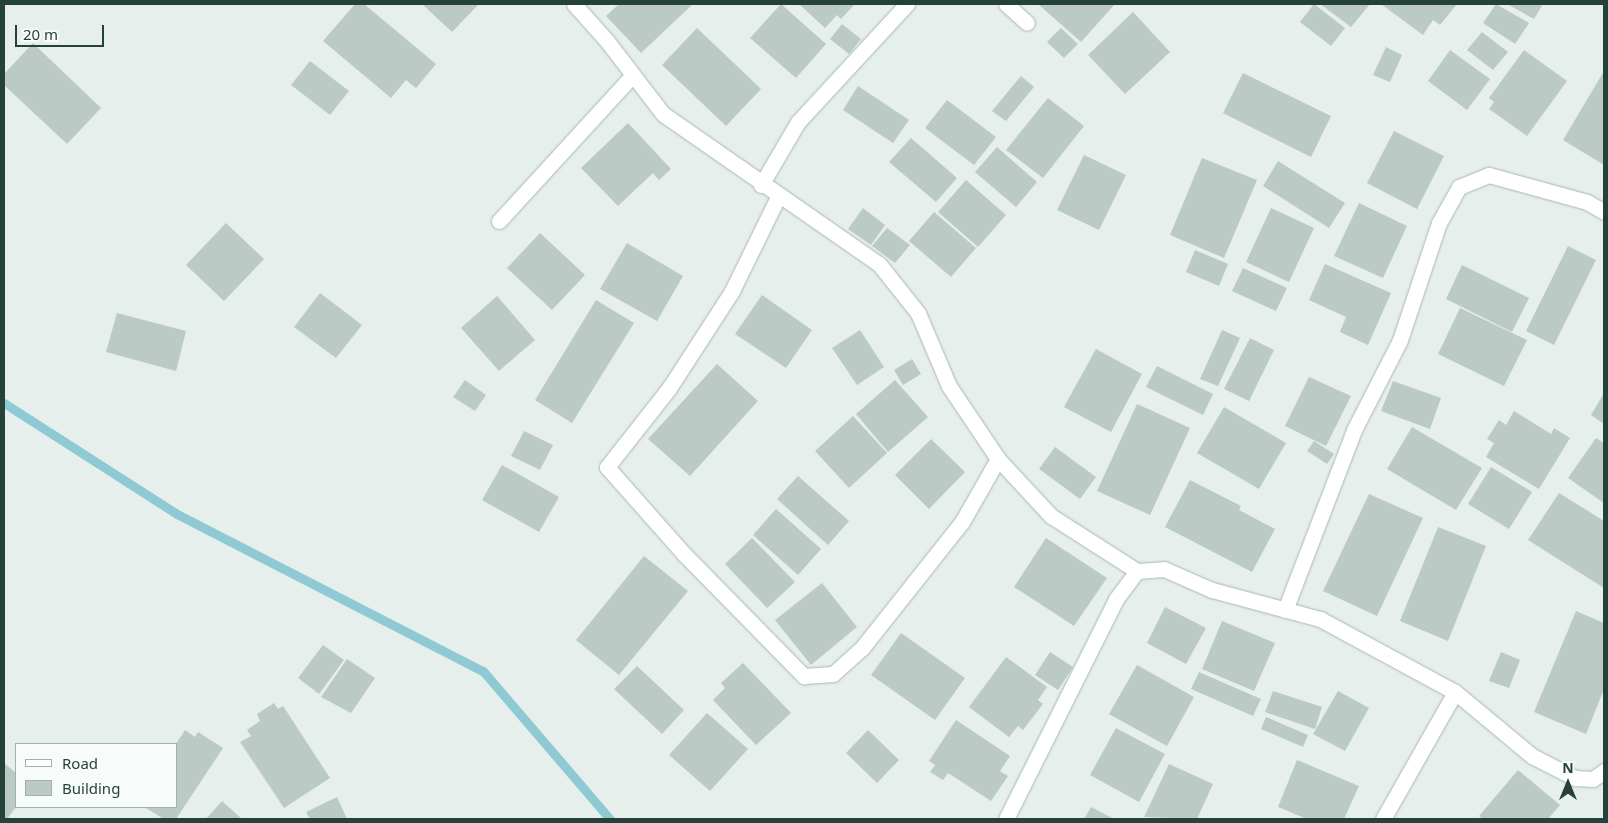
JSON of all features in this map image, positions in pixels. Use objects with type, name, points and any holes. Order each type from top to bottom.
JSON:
[{"type":"street","points":[[574,4],[663,114],[778,197],[879,264],[918,313],[949,386],[998,459],[1051,516],[1137,571],[1164,569],[1212,590],[1320,620],[1454,692],[1532,756],[1575,778],[1594,779],[1604,771]]},
{"type":"street","points":[[761,185],[798,122],[907,4]]},
{"type":"street","points":[[1006,4],[1027,23]]},
{"type":"street","points":[[499,221],[633,75]]},
{"type":"street","points":[[1285,610],[1354,430],[1400,340],[1439,223],[1459,187],[1489,176],[1587,202],[1604,212]]},
{"type":"street","points":[[778,197],[732,292],[670,387],[607,467],[683,553],[804,676],[833,674],[862,648],[962,522],[998,459]]},
{"type":"street","points":[[1006,819],[1116,599],[1137,571]]},
{"type":"street","points":[[1383,819],[1454,692]]},
{"type":"building","points":[[355,4],[364,4],[436,64],[416,88],[406,80],[391,98],[323,41]]},
{"type":"building","points":[[422,4],[479,4],[452,32]]},
{"type":"building","points":[[619,4],[693,4],[641,53],[606,16]]},
{"type":"building","points":[[781,4],[826,44],[796,78],[750,38]]},
{"type":"building","points":[[799,4],[855,4],[841,19],[837,15],[825,28]]},
{"type":"building","points":[[1038,4],[1115,4],[1081,42]]},
{"type":"building","points":[[1314,4],[1345,28],[1331,46],[1300,22]]},
{"type":"building","points":[[1320,4],[1370,4],[1351,27]]},
{"type":"building","points":[[1381,4],[1457,4],[1440,25],[1433,20],[1423,35]]},
{"type":"building","points":[[1496,4],[1529,23],[1515,44],[1483,23]]},
{"type":"building","points":[[1507,4],[1543,4],[1534,19]]},
{"type":"building","points":[[1133,12],[1170,52],[1125,94],[1088,55]]},
{"type":"building","points":[[842,24],[861,39],[849,54],[830,39]]},
{"type":"building","points":[[697,28],[761,89],[726,126],[662,65]]},
{"type":"building","points":[[1061,28],[1078,44],[1064,58],[1047,42]]},
{"type":"building","points":[[1482,32],[1508,52],[1493,70],[1467,50]]},
{"type":"building","points":[[33,43],[101,108],[67,144],[4,85],[4,74]]},
{"type":"building","points":[[1386,47],[1402,55],[1390,82],[1373,75]]},
{"type":"building","points":[[1450,50],[1490,79],[1467,110],[1428,81]]},
{"type":"building","points":[[1524,50],[1567,81],[1527,136],[1489,109],[1494,102],[1489,98]]},
{"type":"building","points":[[310,61],[349,91],[330,115],[291,85]]},
{"type":"building","points":[[1604,71],[1604,165],[1563,140]]},
{"type":"building","points":[[1243,73],[1331,116],[1311,157],[1223,113]]},
{"type":"building","points":[[1021,76],[1034,87],[1006,121],[992,111]]},
{"type":"building","points":[[858,86],[909,120],[893,143],[843,110]]},
{"type":"building","points":[[1048,98],[1084,126],[1043,178],[1006,150]]},
{"type":"building","points":[[947,100],[996,137],[974,165],[925,128]]},
{"type":"building","points":[[628,123],[671,169],[659,180],[653,173],[618,206],[581,168]]},
{"type":"building","points":[[1394,131],[1444,156],[1417,209],[1367,183]]},
{"type":"building","points":[[911,138],[957,178],[936,202],[889,162]]},
{"type":"building","points":[[997,147],[1037,182],[1016,207],[975,172]]},
{"type":"building","points":[[1084,155],[1126,175],[1099,230],[1057,210]]},
{"type":"building","points":[[1202,158],[1257,180],[1224,258],[1170,235]]},
{"type":"building","points":[[1278,161],[1345,203],[1329,228],[1263,186]]},
{"type":"building","points":[[966,180],[1006,215],[978,247],[938,212]]},
{"type":"building","points":[[1359,203],[1407,226],[1383,278],[1334,256]]},
{"type":"building","points":[[863,208],[885,225],[871,245],[848,229]]},
{"type":"building","points":[[1271,208],[1314,228],[1289,282],[1246,262]]},
{"type":"building","points":[[934,212],[976,248],[951,277],[909,241]]},
{"type":"building","points":[[226,223],[264,259],[224,301],[186,265]]},
{"type":"building","points":[[887,228],[910,245],[895,263],[872,246]]},
{"type":"building","points":[[540,233],[585,275],[552,310],[507,268]]},
{"type":"building","points":[[627,243],[683,276],[657,321],[600,289]]},
{"type":"building","points":[[1568,246],[1596,260],[1554,345],[1526,331]]},
{"type":"building","points":[[1195,250],[1228,264],[1219,286],[1186,272]]},
{"type":"building","points":[[1325,264],[1391,293],[1368,345],[1340,332],[1346,317],[1309,300]]},
{"type":"building","points":[[1462,265],[1529,298],[1512,332],[1446,299]]},
{"type":"building","points":[[1243,268],[1287,288],[1276,311],[1232,291]]},
{"type":"building","points":[[320,293],[362,325],[336,358],[294,327]]},
{"type":"building","points":[[762,295],[812,330],[786,368],[735,334]]},
{"type":"building","points":[[497,296],[535,340],[499,371],[461,328]]},
{"type":"building","points":[[596,300],[634,323],[572,423],[535,400]]},
{"type":"building","points":[[1460,308],[1527,340],[1504,386],[1438,354]]},
{"type":"building","points":[[117,313],[186,331],[176,371],[106,352]]},
{"type":"building","points":[[860,330],[884,367],[857,385],[832,348]]},
{"type":"building","points":[[1222,330],[1240,338],[1218,386],[1200,379]]},
{"type":"building","points":[[1250,338],[1274,350],[1249,401],[1224,389]]},
{"type":"building","points":[[1096,349],[1142,374],[1111,432],[1064,407]]},
{"type":"building","points":[[912,359],[921,374],[903,385],[894,370]]},
{"type":"building","points":[[717,364],[758,401],[690,476],[648,439]]},
{"type":"building","points":[[1157,366],[1213,394],[1203,415],[1146,387]]},
{"type":"building","points":[[1309,377],[1351,396],[1326,446],[1285,426]]},
{"type":"building","points":[[465,380],[486,395],[475,411],[453,397]]},
{"type":"building","points":[[895,380],[928,417],[888,452],[856,414]]},
{"type":"building","points":[[1393,381],[1441,398],[1430,429],[1381,411]]},
{"type":"building","points":[[1604,393],[1604,424],[1591,415]]},
{"type":"building","points":[[1137,404],[1190,428],[1150,515],[1097,491]]},
{"type":"building","points":[[1224,407],[1286,443],[1259,489],[1197,453]]},
{"type":"building","points":[[1514,411],[1551,434],[1554,428],[1570,438],[1539,489],[1486,457],[1494,443],[1487,439],[1499,420],[1506,425]]},
{"type":"building","points":[[853,416],[887,453],[849,488],[815,451]]},
{"type":"building","points":[[1412,427],[1482,468],[1456,510],[1387,469]]},
{"type":"building","points":[[524,431],[553,445],[540,470],[511,456]]},
{"type":"building","points":[[1596,438],[1604,443],[1604,503],[1568,478]]},
{"type":"building","points":[[931,439],[965,472],[929,509],[895,475]]},
{"type":"building","points":[[1314,441],[1334,454],[1327,464],[1307,451]]},
{"type":"building","points":[[1055,447],[1096,477],[1080,499],[1039,469]]},
{"type":"building","points":[[502,465],[559,497],[539,532],[482,500]]},
{"type":"building","points":[[1491,467],[1532,492],[1509,529],[1468,504]]},
{"type":"building","points":[[798,476],[849,521],[828,545],[777,499]]},
{"type":"building","points":[[1190,480],[1241,506],[1239,510],[1275,529],[1252,572],[1165,527]]},
{"type":"building","points":[[1559,493],[1604,521],[1604,588],[1528,540]]},
{"type":"building","points":[[1369,494],[1423,518],[1377,616],[1323,591]]},
{"type":"building","points":[[776,509],[821,549],[798,575],[753,535]]},
{"type":"building","points":[[1438,527],[1486,546],[1448,641],[1400,621]]},
{"type":"building","points":[[752,538],[795,582],[767,608],[725,564]]},
{"type":"building","points":[[1046,538],[1107,578],[1074,626],[1014,587]]},
{"type":"building","points":[[644,556],[688,591],[619,675],[576,640]]},
{"type":"building","points":[[822,583],[857,627],[811,665],[775,620]]},
{"type":"building","points":[[1165,607],[1206,628],[1186,664],[1147,643]]},
{"type":"building","points":[[1576,611],[1604,623],[1604,689],[1586,734],[1534,712]]},
{"type":"building","points":[[1222,621],[1275,643],[1254,691],[1202,669]]},
{"type":"building","points":[[901,633],[965,678],[935,720],[871,675]]},
{"type":"building","points":[[323,645],[344,660],[319,694],[298,678]]},
{"type":"building","points":[[1050,652],[1073,667],[1058,690],[1035,675]]},
{"type":"building","points":[[1501,652],[1520,660],[1509,688],[1489,681]]},
{"type":"building","points":[[1006,657],[1047,687],[1038,700],[1043,704],[1023,730],[1018,726],[1009,737],[969,707]]},
{"type":"building","points":[[347,659],[375,678],[351,713],[321,697]]},
{"type":"building","points":[[743,663],[791,713],[756,745],[713,700],[725,688],[721,683]]},
{"type":"building","points":[[1137,665],[1194,697],[1167,746],[1109,714]]},
{"type":"building","points":[[637,666],[684,710],[662,734],[614,689]]},
{"type":"building","points":[[1199,672],[1261,699],[1253,716],[1191,689]]},
{"type":"building","points":[[1273,691],[1322,707],[1315,729],[1265,712]]},
{"type":"building","points":[[1338,691],[1369,708],[1345,751],[1313,734]]},
{"type":"building","points":[[274,703],[278,709],[283,706],[330,778],[284,808],[240,742],[251,736],[247,730],[260,721],[257,714]]},
{"type":"building","points":[[707,713],[748,749],[710,791],[669,755]]},
{"type":"building","points":[[1266,717],[1308,735],[1303,747],[1261,729]]},
{"type":"building","points":[[956,720],[1010,756],[1000,771],[1008,776],[991,801],[948,773],[943,780],[930,772],[935,765],[929,761]]},
{"type":"building","points":[[1116,728],[1165,754],[1139,802],[1090,775]]},
{"type":"building","points":[[185,730],[195,737],[198,732],[223,748],[176,819],[164,819],[146,808],[178,808],[177,743]]},
{"type":"building","points":[[868,730],[899,760],[877,783],[846,753]]},
{"type":"building","points":[[1297,760],[1359,786],[1344,819],[1307,819],[1278,807]]},
{"type":"building","points":[[4,763],[15,772],[15,808],[7,819],[4,819]]},
{"type":"building","points":[[1169,764],[1213,784],[1197,819],[1144,817]]},
{"type":"building","points":[[1518,770],[1560,805],[1548,819],[1483,819],[1479,816]]},
{"type":"building","points":[[337,797],[347,819],[310,819],[306,812]]},
{"type":"building","points":[[222,801],[242,819],[206,819]]},
{"type":"building","points":[[1091,807],[1114,819],[1084,819]]},
{"type":"waterway","points":[[4,403],[177,514],[483,671],[610,819]]}]
